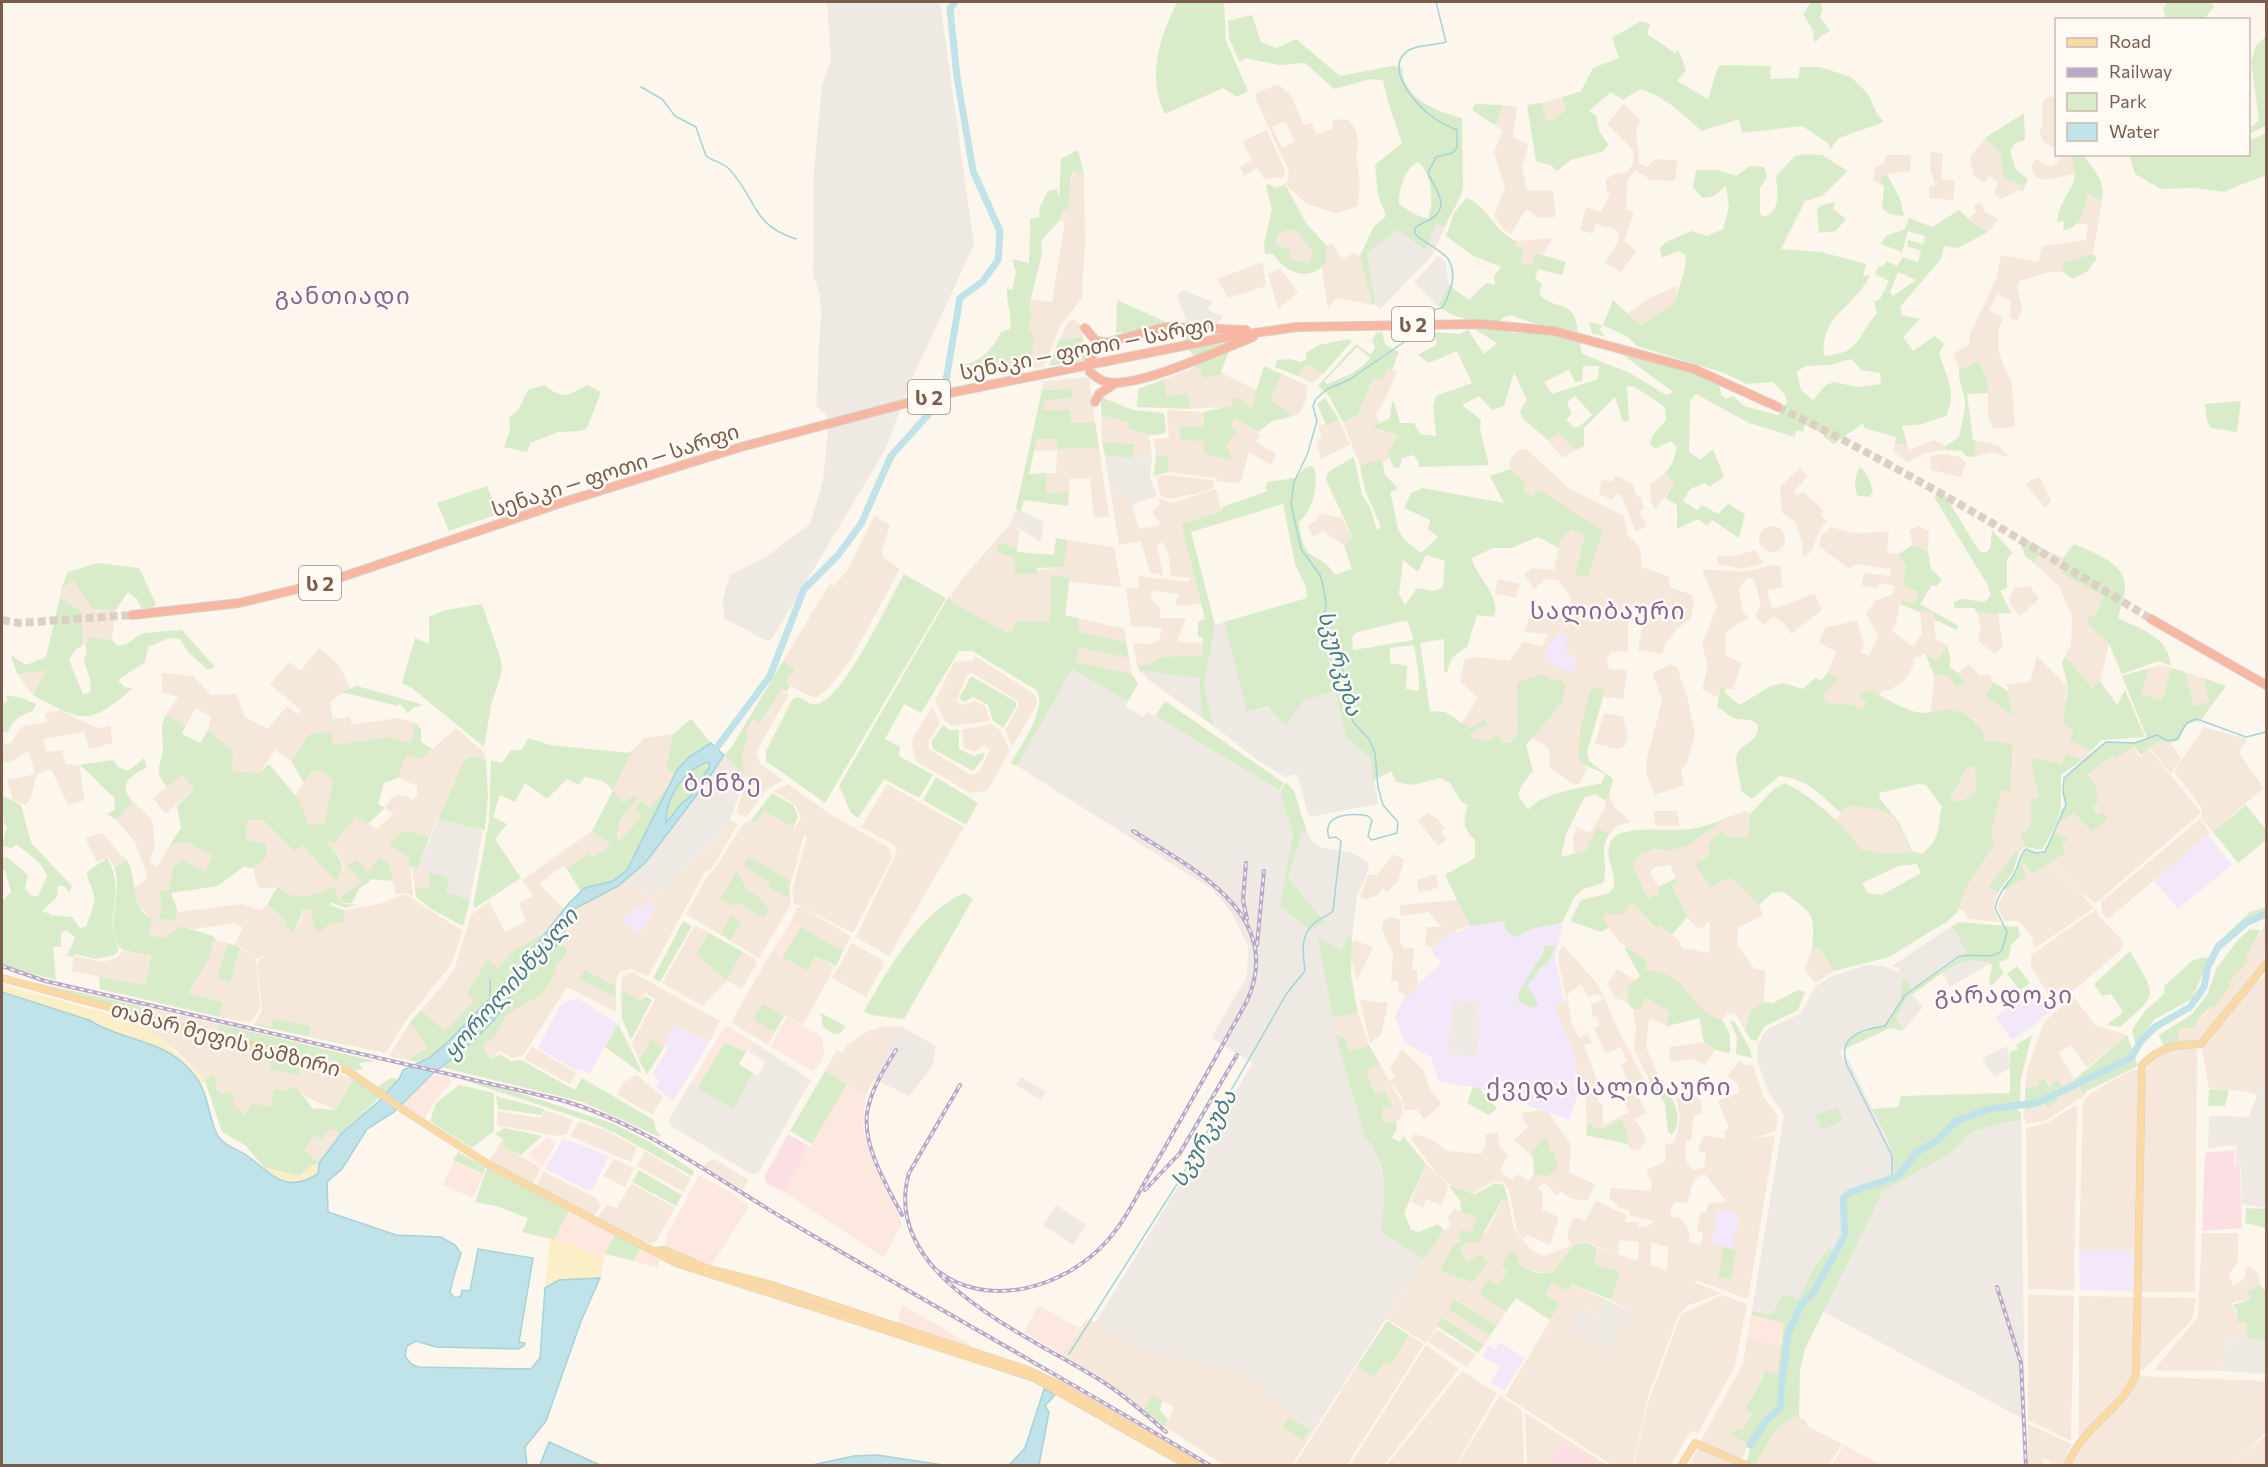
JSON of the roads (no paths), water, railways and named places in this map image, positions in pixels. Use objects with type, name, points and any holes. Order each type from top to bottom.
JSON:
[{"type":"highway","name":"სენაკი — ფოთი — სარფი","points":[[132,615],[239,603],[327,582],[567,501],[741,447],[930,397],[1119,357],[1297,327],[1481,324],[1554,331],[1648,354],[1694,369],[1778,407]]},
{"type":"highway","points":[[1120,382],[1106,382],[1090,367],[1097,345],[1166,327],[1192,326],[1267,332]]},
{"type":"highway","points":[[1085,328],[1096,341],[1106,342]]},
{"type":"highway","points":[[1095,402],[1106,387],[1150,376],[1267,332]]},
{"type":"highway","points":[[2151,619],[2266,685]]},
{"type":"main road","points":[[2067,1466],[2076,1445],[2128,1391],[2136,1374],[2142,1065],[2158,1049],[2169,1045],[2201,1044],[2266,964]]},
{"type":"main road","name":"თამარ მეფის გამზირი","points":[[2,978],[348,1070],[405,1111],[488,1164],[657,1251]]},
{"type":"main road","points":[[657,1251],[664,1250],[706,1268],[781,1288],[1028,1370],[1058,1384],[1200,1466]]},
{"type":"main road","points":[[657,1251],[687,1268],[1034,1378],[1189,1466]]},
{"type":"main road","points":[[764,1292],[768,1284]]},
{"type":"main road","points":[[776,1295],[781,1288]]},
{"type":"main road","points":[[1681,1466],[1695,1443],[1748,1466]]},
{"type":"water","points":[[711,743],[724,755],[646,862],[618,886],[574,909],[559,943],[527,973],[494,1020],[465,1049],[431,1075],[394,1112],[367,1129],[342,1169],[327,1182],[328,1212],[396,1235],[441,1237],[455,1245],[461,1253],[450,1293],[455,1298],[461,1296],[462,1290],[470,1291],[478,1249],[533,1258],[519,1342],[525,1343],[524,1346],[518,1349],[436,1347],[416,1341],[407,1346],[405,1356],[411,1364],[418,1367],[531,1369],[540,1358],[545,1288],[559,1280],[600,1278],[581,1321],[546,1421],[525,1447],[527,1465],[2,1465],[2,992],[89,1020],[174,1056],[198,1080],[215,1130],[221,1140],[279,1179],[287,1182],[306,1180],[318,1174],[319,1163],[341,1134],[379,1101],[399,1079],[403,1070],[429,1058],[501,990],[569,903],[585,888],[613,881],[627,870],[677,770],[689,757]],"holes":[[[709,762],[710,766],[690,797],[681,804],[666,823],[669,804],[678,785],[700,765]]]},
{"type":"water","points":[[1044,1389],[1055,1395],[1045,1406],[1049,1412],[1039,1465],[1009,1465],[1025,1448]]},
{"type":"water","points":[[549,1442],[600,1465],[540,1465]]},
{"type":"water","points":[[877,1455],[943,1465],[812,1465],[854,1456]]},
{"type":"waterway","name":"ყოროლისწყალი","points":[[712,754],[770,676],[804,589],[838,555],[861,524],[891,456],[943,398],[960,298],[983,281],[998,260],[1000,231],[973,171],[957,77],[950,9],[955,2]]},
{"type":"waterway","name":"სკურკუბა","points":[[1408,321],[1410,314],[1442,308],[1448,297],[1453,278],[1448,259],[1415,234],[1415,228],[1431,219],[1440,208],[1440,197],[1428,173],[1436,157],[1452,153],[1457,148],[1457,130],[1434,118],[1417,103],[1404,85],[1399,66],[1402,57],[1409,50],[1446,42],[1436,2]]},
{"type":"waterway","points":[[641,87],[662,99],[675,116],[696,127],[706,156],[730,170],[746,191],[756,210],[770,226],[796,239]]},
{"type":"waterway","name":"სკურკუბა","points":[[1069,1354],[1179,1181],[1287,993],[1305,971],[1304,944],[1307,932],[1317,921],[1333,911],[1341,841],[1336,837],[1329,838],[1329,824],[1340,816],[1361,815],[1368,816],[1372,820],[1368,836],[1372,840],[1397,833],[1398,822],[1383,805],[1378,787],[1375,753],[1369,739],[1353,722],[1349,710],[1344,675],[1324,620],[1326,603],[1323,585],[1320,575],[1301,549],[1291,504],[1294,482],[1307,455],[1317,421],[1313,406],[1316,399],[1327,389],[1349,380],[1407,340],[1408,329]]},
{"type":"waterway","points":[[1883,1182],[1892,1175],[1892,1156],[1847,1065],[1845,1047],[1848,1041],[1860,1032],[1885,1026],[1905,995],[1958,957],[1987,956],[1997,954],[2002,950],[2007,932],[1995,908],[1997,901],[2014,875],[2024,851],[2026,849],[2035,853],[2045,852],[2066,805],[2063,792],[2064,778],[2106,742],[2135,743],[2157,735],[2168,741],[2177,739],[2192,720],[2197,719],[2246,737],[2266,732]]},
{"type":"waterway","points":[[1750,1445],[1766,1421],[1781,1407],[1781,1387],[1788,1334],[1801,1305],[1815,1290],[1845,1235],[1843,1198],[1851,1192],[1898,1176],[1917,1152],[1938,1140],[1956,1121],[1989,1109],[2037,1103],[2131,1058],[2141,1041],[2155,1027],[2190,1007],[2204,987],[2208,966],[2218,947],[2246,923],[2266,914]]},
{"type":"waterway","points":[[490,980],[490,1000]]},
{"type":"tunnel","points":[[1778,407],[1921,482],[2151,619]]},
{"type":"tunnel","points":[[2,620],[19,623],[132,615]]},
{"type":"railway","points":[[935,1269],[956,1282],[978,1289],[1001,1291],[1048,1282],[1070,1271],[1090,1257],[1114,1233],[1126,1215],[1247,1001],[1256,970],[1254,943],[1244,919],[1227,898],[1206,879],[1182,861],[1133,831]]},
{"type":"railway","points":[[1246,863],[1243,900],[1247,919]]},
{"type":"railway","points":[[1257,945],[1264,871]]},
{"type":"railway","points":[[2,966],[45,981],[561,1100],[592,1110],[678,1153],[788,1221],[1211,1466]]},
{"type":"railway","points":[[896,1050],[874,1089],[867,1114],[867,1127],[877,1166],[902,1215]]},
{"type":"railway","points":[[1145,1190],[1180,1153],[1237,1055]]},
{"type":"railway","points":[[960,1085],[909,1173],[906,1211],[917,1245],[940,1275],[972,1302],[1007,1326],[1109,1386],[1132,1402],[1166,1432]]},
{"type":"railway","points":[[1997,1287],[2021,1363],[2026,1466]]},
{"type":"district","name":"განთიადი","points":[[343,294]]},
{"type":"district","name":"სალიბაური","points":[[1608,609]]},
{"type":"district","name":"ბენზე","points":[[723,781]]},
{"type":"district","name":"გარადოკი","points":[[2004,993]]},
{"type":"district","name":"ქვედა სალიბაური","points":[[1609,1085]]}]
